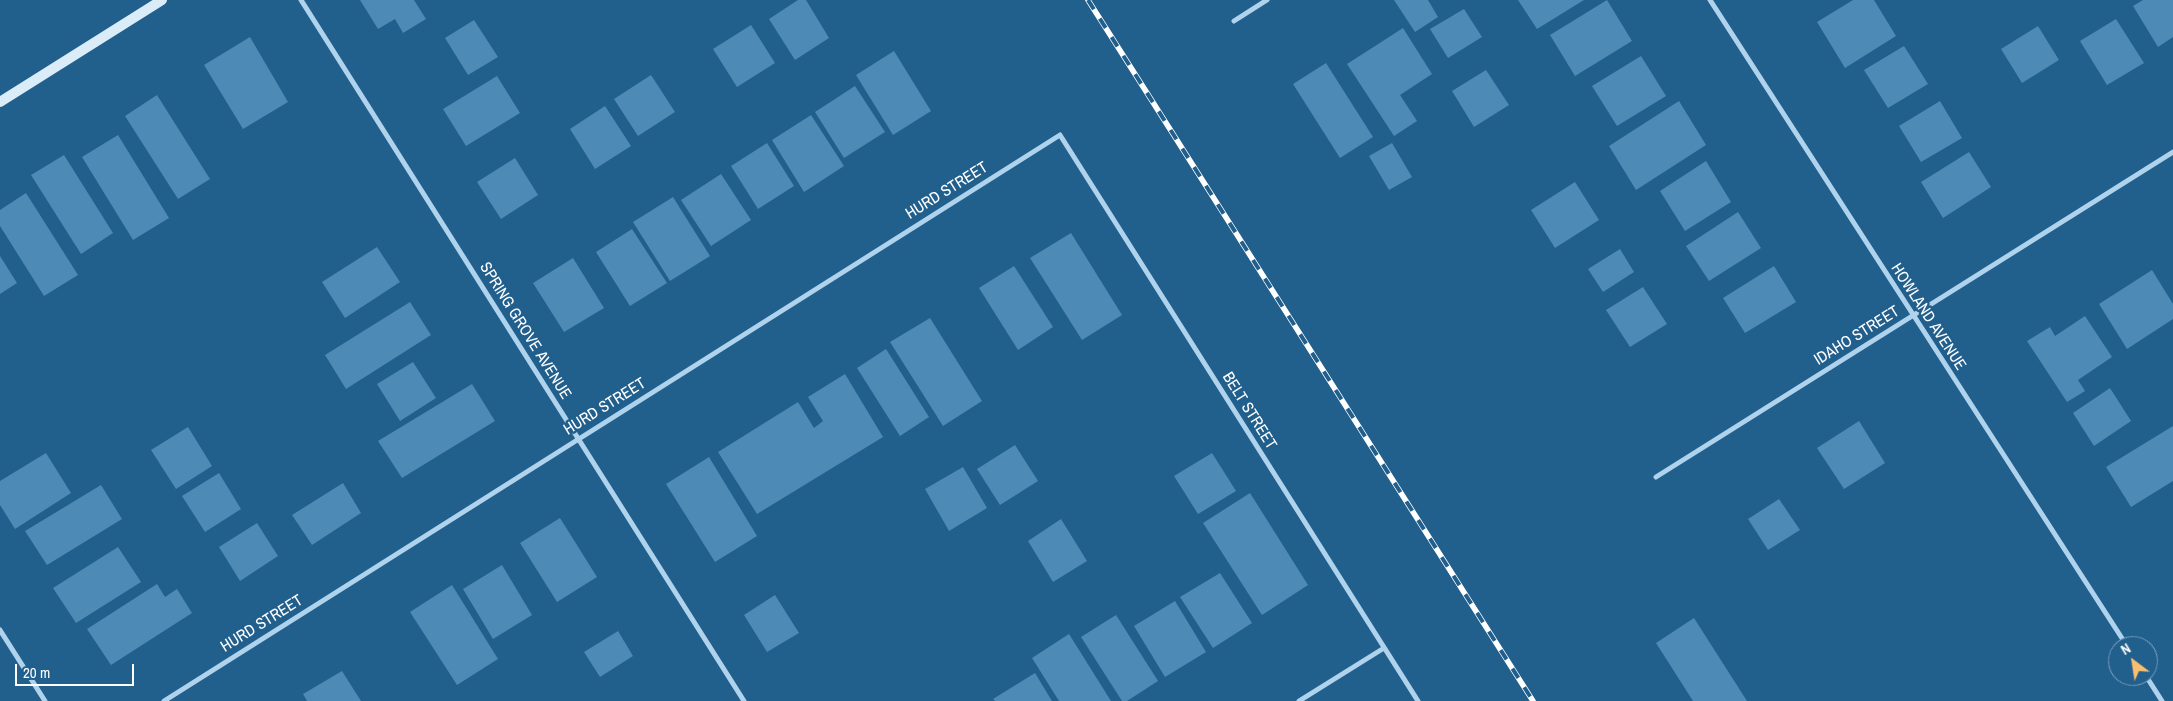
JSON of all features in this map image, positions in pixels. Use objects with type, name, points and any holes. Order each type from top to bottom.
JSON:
[{"type":"street","points":[[0,102],[162,0]]},
{"type":"street","name":"SPRING GROVE AVENUE","points":[[301,0],[744,701]]},
{"type":"street","points":[[1234,21],[1267,0]]},
{"type":"street","name":"HOWLAND AVENUE","points":[[1710,0],[2120,636]]},
{"type":"street","name":"HURD STREET","points":[[164,701],[1060,135]]},
{"type":"street","name":"BELT STREET","points":[[1060,135],[1418,701]]},
{"type":"street","name":"IDAHO STREET","points":[[1656,477],[2173,152]]},
{"type":"street","points":[[0,630],[45,701]]},
{"type":"street","points":[[1299,701],[1384,648]]},
{"type":"street","points":[[2152,686],[2162,701]]},
{"type":"building","points":[[360,0],[414,0],[426,19],[403,33],[395,19],[378,29]]},
{"type":"building","points":[[798,0],[806,0],[829,38],[795,60],[769,19]]},
{"type":"building","points":[[1394,0],[1428,0],[1438,17],[1415,32]]},
{"type":"building","points":[[1518,0],[1584,0],[1537,29]]},
{"type":"building","points":[[1607,0],[1632,41],[1575,76],[1550,35]]},
{"type":"building","points":[[1853,0],[1874,0],[1896,36],[1845,68],[1817,22]]},
{"type":"building","points":[[2143,0],[2173,0],[2173,37],[2158,47],[2133,6]]},
{"type":"building","points":[[1464,9],[1482,37],[1448,58],[1430,29]]},
{"type":"building","points":[[2116,19],[2144,63],[2107,85],[2080,41]]},
{"type":"building","points":[[474,20],[498,57],[468,75],[445,38]]},
{"type":"building","points":[[751,25],[775,63],[737,87],[713,49]]},
{"type":"building","points":[[2038,26],[2059,60],[2022,83],[2001,49]]},
{"type":"building","points":[[1403,28],[1432,74],[1400,95],[1417,121],[1394,136],[1347,64]]},
{"type":"building","points":[[250,37],[288,102],[243,129],[204,65]]},
{"type":"building","points":[[1904,46],[1928,84],[1888,108],[1864,70]]},
{"type":"building","points":[[894,51],[931,111],[893,135],[856,75]]},
{"type":"building","points":[[1641,56],[1666,96],[1617,126],[1592,86]]},
{"type":"building","points":[[1326,63],[1373,137],[1340,158],[1293,84]]},
{"type":"building","points":[[1486,70],[1509,105],[1474,127],[1452,91]]},
{"type":"building","points":[[651,75],[675,112],[638,136],[614,99]]},
{"type":"building","points":[[497,76],[520,113],[466,146],[443,109]]},
{"type":"building","points":[[855,86],[885,132],[844,158],[815,112]]},
{"type":"building","points":[[157,95],[210,179],[178,199],[125,116]]},
{"type":"building","points":[[1679,101],[1706,145],[1636,190],[1609,146]]},
{"type":"building","points":[[1940,101],[1962,138],[1921,162],[1899,126]]},
{"type":"building","points":[[605,106],[631,146],[595,169],[570,129]]},
{"type":"building","points":[[811,115],[844,166],[804,192],[772,140]]},
{"type":"building","points":[[118,135],[169,218],[133,240],[82,157]]},
{"type":"building","points":[[767,143],[794,186],[758,209],[731,166]]},
{"type":"building","points":[[1392,143],[1412,177],[1389,190],[1369,156]]},
{"type":"building","points":[[1969,152],[1991,187],[1943,218],[1921,182]]},
{"type":"building","points":[[64,155],[113,233],[81,254],[31,175]]},
{"type":"building","points":[[515,158],[538,195],[501,219],[477,182]]},
{"type":"building","points":[[1706,161],[1731,202],[1685,231],[1660,191]]},
{"type":"building","points":[[721,174],[751,220],[711,246],[681,200]]},
{"type":"building","points":[[1575,182],[1599,220],[1555,248],[1531,210]]},
{"type":"building","points":[[26,193],[78,275],[44,296],[0,226],[0,210]]},
{"type":"building","points":[[673,197],[710,256],[670,281],[633,222]]},
{"type":"building","points":[[1738,212],[1761,248],[1709,281],[1686,246]]},
{"type":"building","points":[[632,229],[667,283],[630,306],[596,252]]},
{"type":"building","points":[[1071,233],[1122,315],[1082,340],[1030,258]]},
{"type":"building","points":[[377,247],[400,282],[345,318],[322,282]]},
{"type":"building","points":[[1620,249],[1634,272],[1603,292],[1588,269]]},
{"type":"building","points":[[0,256],[17,283],[0,294]]},
{"type":"building","points":[[573,258],[604,308],[564,332],[533,283]]},
{"type":"building","points":[[1014,266],[1053,327],[1018,350],[979,288]]},
{"type":"building","points":[[1774,266],[1796,302],[1745,333],[1723,298]]},
{"type":"building","points":[[2152,270],[2173,304],[2173,319],[2127,349],[2099,304]]},
{"type":"building","points":[[1643,287],[1667,324],[1630,347],[1606,310]]},
{"type":"building","points":[[410,302],[431,335],[346,389],[325,355]]},
{"type":"building","points":[[2085,316],[2112,357],[2078,380],[2085,391],[2067,402],[2027,341],[2050,327],[2055,336]]},
{"type":"building","points":[[930,318],[982,401],[943,426],[890,342]]},
{"type":"building","points":[[886,349],[929,417],[900,436],[857,368]]},
{"type":"building","points":[[413,362],[436,398],[400,421],[377,384]]},
{"type":"building","points":[[845,374],[883,437],[757,514],[718,452],[798,402],[814,428],[823,421],[808,397]]},
{"type":"building","points":[[472,384],[495,421],[402,478],[378,441]]},
{"type":"building","points":[[2110,388],[2131,421],[2094,446],[2073,413]]},
{"type":"building","points":[[1859,421],[1885,463],[1844,489],[1817,448]]},
{"type":"building","points":[[2173,426],[2173,481],[2131,507],[2106,467]]},
{"type":"building","points":[[188,427],[212,466],[176,489],[151,450]]},
{"type":"building","points":[[1015,445],[1038,481],[1000,505],[977,469]]},
{"type":"building","points":[[46,453],[71,493],[15,529],[0,505],[0,481]]},
{"type":"building","points":[[1212,453],[1236,491],[1198,514],[1174,476]]},
{"type":"building","points":[[709,457],[757,536],[715,562],[666,484]]},
{"type":"building","points":[[963,467],[987,508],[949,531],[925,489]]},
{"type":"building","points":[[219,473],[241,509],[205,532],[182,496]]},
{"type":"building","points":[[343,483],[361,513],[312,545],[292,515]]},
{"type":"building","points":[[101,485],[122,519],[47,565],[25,531]]},
{"type":"building","points":[[1250,493],[1308,585],[1262,615],[1203,523]]},
{"type":"building","points":[[1779,499],[1800,530],[1768,550],[1748,519]]},
{"type":"building","points":[[560,518],[597,577],[557,602],[520,543]]},
{"type":"building","points":[[1061,519],[1087,561],[1053,582],[1028,541]]},
{"type":"building","points":[[257,523],[278,556],[240,581],[219,547]]},
{"type":"building","points":[[118,547],[141,582],[76,623],[53,588]]},
{"type":"building","points":[[502,565],[532,615],[493,639],[463,589]]},
{"type":"building","points":[[1220,573],[1252,623],[1213,648],[1180,597]]},
{"type":"building","points":[[157,584],[165,597],[177,589],[192,613],[111,665],[87,629]]},
{"type":"building","points":[[452,585],[498,659],[457,685],[410,612]]},
{"type":"building","points":[[775,595],[799,633],[767,652],[744,615]]},
{"type":"building","points":[[1175,601],[1206,652],[1165,677],[1134,626]]},
{"type":"building","points":[[1116,615],[1158,681],[1127,701],[1122,701],[1081,637]]},
{"type":"building","points":[[1694,618],[1747,701],[1693,701],[1656,643]]},
{"type":"building","points":[[618,631],[633,656],[600,677],[584,652]]},
{"type":"building","points":[[1069,634],[1111,701],[1059,701],[1032,658]]},
{"type":"building","points":[[342,671],[361,701],[307,701],[303,694]]},
{"type":"building","points":[[1035,673],[1052,701],[995,701],[993,699]]},
{"type":"railway","points":[[1088,0],[1533,701]]}]
